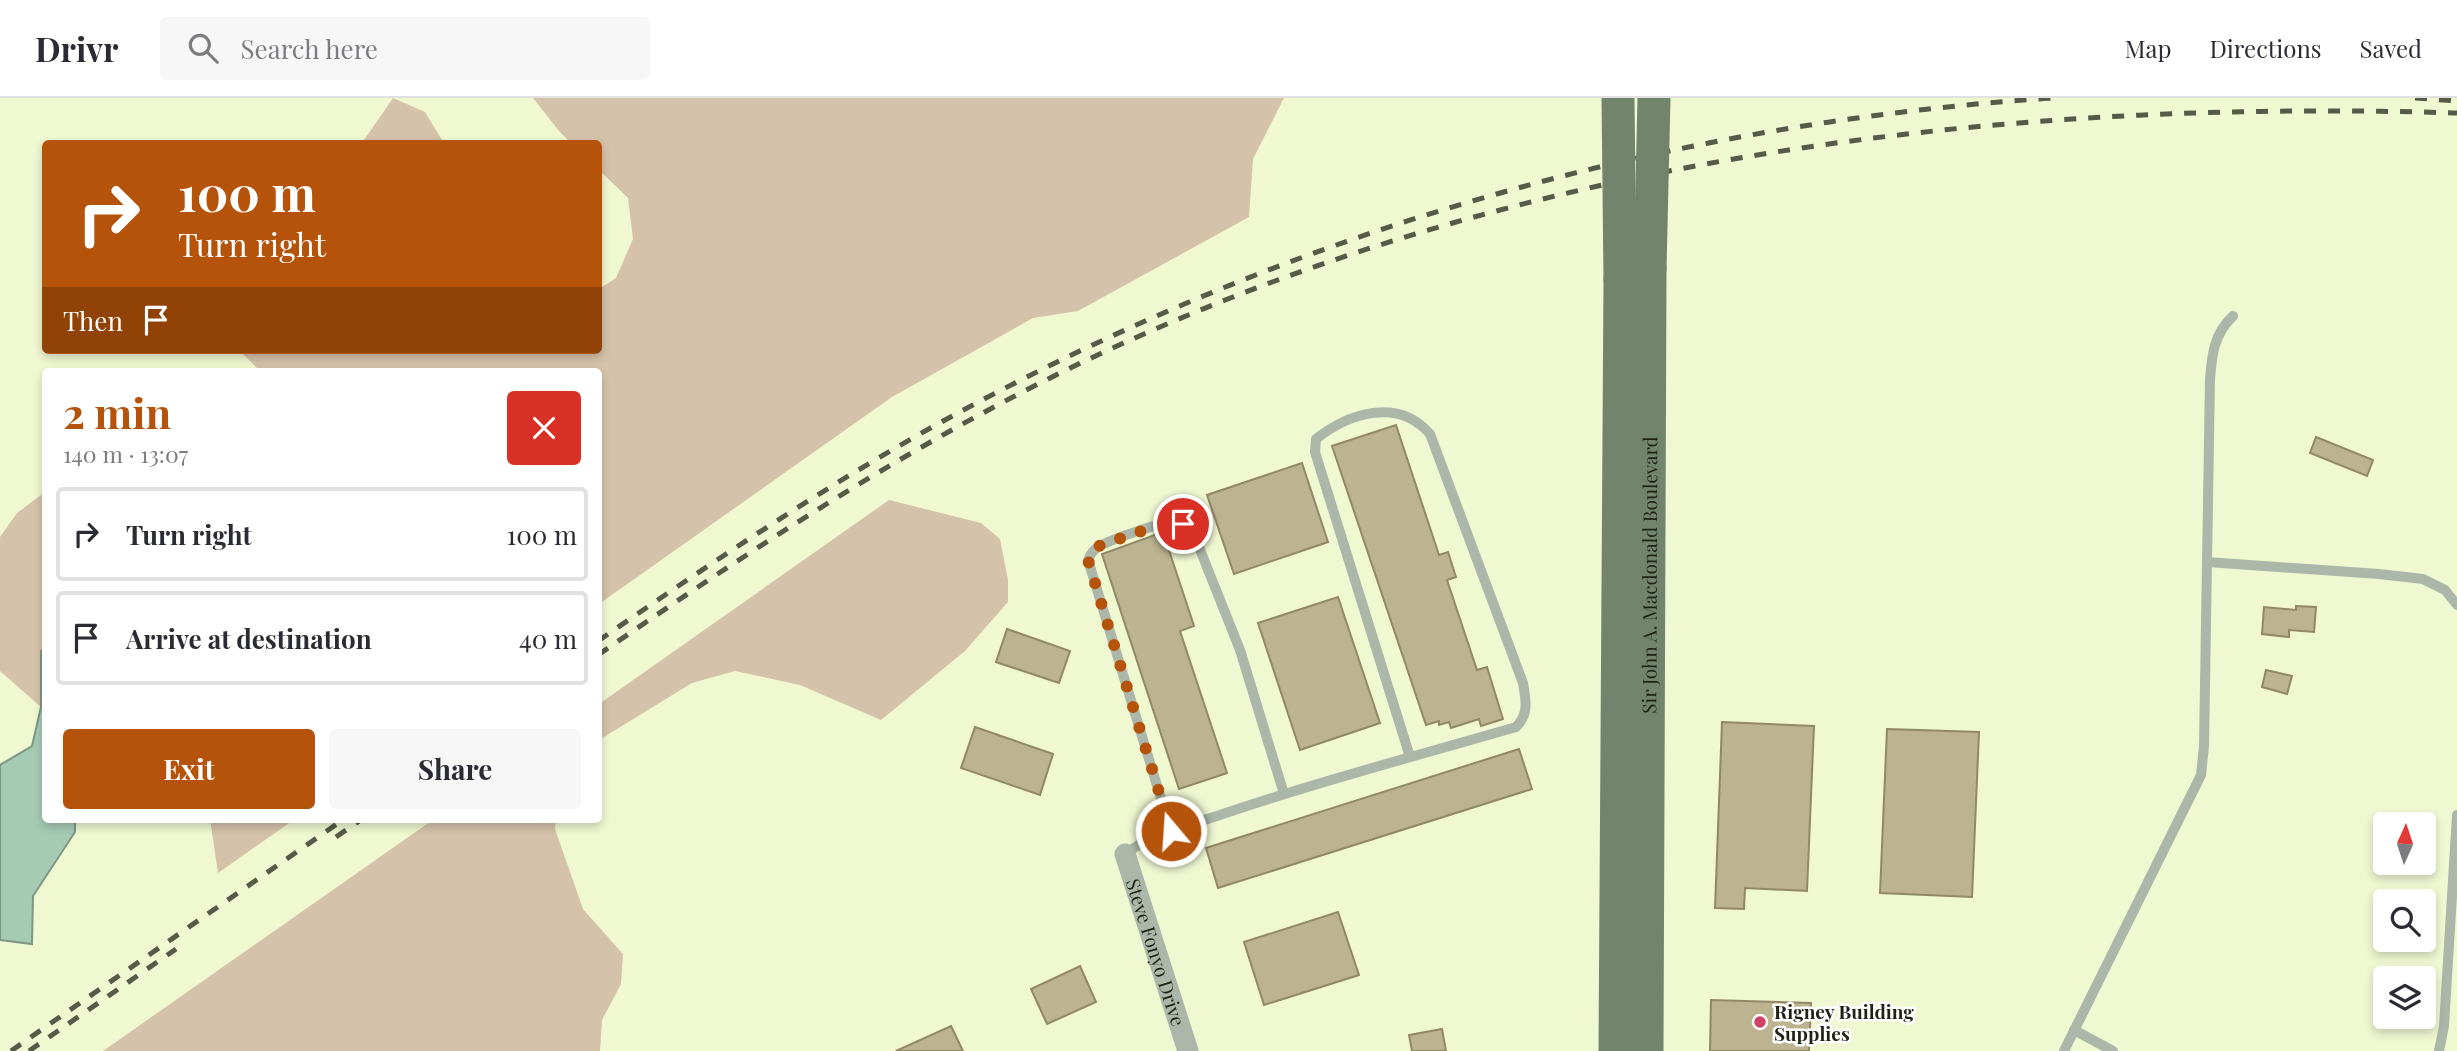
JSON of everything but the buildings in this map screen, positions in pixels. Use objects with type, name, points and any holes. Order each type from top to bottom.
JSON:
[{"type":"main road","name":"Sir John A. Macdonald Boulevard","points":[[1618,98],[1635,274],[1647,1051]]},
{"type":"main road","name":"Sir John A. Macdonald Boulevard","points":[[1615,1051],[1635,274],[1654,98]]},
{"type":"street","name":"Steve Fonyo Drive","points":[[1125,854],[1188,1051]]},
{"type":"lane","points":[[2064,1051],[2201,775],[2204,746],[2213,346],[2225,324],[2234,316]]},
{"type":"lane","points":[[1125,854],[1138,845],[1171,831],[1284,794],[1516,727],[1523,720],[1527,706],[1523,683],[1430,433],[1421,423],[1390,410],[1363,414],[1332,427],[1316,439],[1315,452],[1410,757]]},
{"type":"lane","points":[[1171,831],[1088,560],[1099,546],[1157,525],[1170,521],[1183,524],[1193,532],[1240,650],[1284,794]]},
{"type":"lane","points":[[2207,562],[2423,579],[2445,590],[2457,605]]},
{"type":"lane","points":[[2440,1051],[2444,1026],[2457,815]]},
{"type":"lane","points":[[2074,1030],[2113,1051]]},
{"type":"shaded area","points":[[393,98],[425,112],[442,140],[364,140]]},
{"type":"shaded area","points":[[533,98],[1284,98],[1253,159],[1249,217],[1078,311],[1033,318],[892,397],[602,602],[602,368],[257,368],[243,354],[602,354],[602,287],[616,278],[633,239],[628,198],[602,173],[602,140],[568,140]]},
{"type":"shaded area","points":[[42,494],[41,707],[0,671],[0,537],[17,513]]},
{"type":"shaded area","points":[[889,500],[981,523],[1000,539],[1008,580],[1008,602],[965,651],[881,720],[800,685],[735,671],[692,683],[602,738],[602,702]]},
{"type":"shaded area","points":[[41,651],[42,823],[75,823],[75,832],[33,896],[32,944],[0,940],[0,765],[32,746],[41,707]]},
{"type":"shaded area","points":[[211,823],[289,823],[218,873]]},
{"type":"shaded area","points":[[428,823],[556,823],[555,829],[583,909],[623,954],[621,984],[602,1020],[600,1051],[103,1051]]},
{"type":"railway","points":[[602,638],[812,498],[945,420],[1075,354],[1208,294],[1343,243],[1482,198],[1622,162],[1765,133],[1908,111],[2053,98]]},
{"type":"railway","points":[[2415,98],[2457,101]]},
{"type":"railway","points":[[602,652],[709,579],[822,507],[996,406],[1056,375],[1221,302],[1390,242],[1563,194],[1739,158],[1917,133],[2096,118],[2277,111],[2457,113]]},
{"type":"railway","points":[[11,1051],[338,823]]},
{"type":"railway","points":[[336,837],[356,823]]},
{"type":"railway","points":[[29,1051],[176,949]]},
{"type":"place","name":"Rigney Building Supplies","points":[[1760,1022]]},
{"type":"route","points":[[1171,831],[1088,560],[1099,546],[1170,521],[1183,524]]}]
